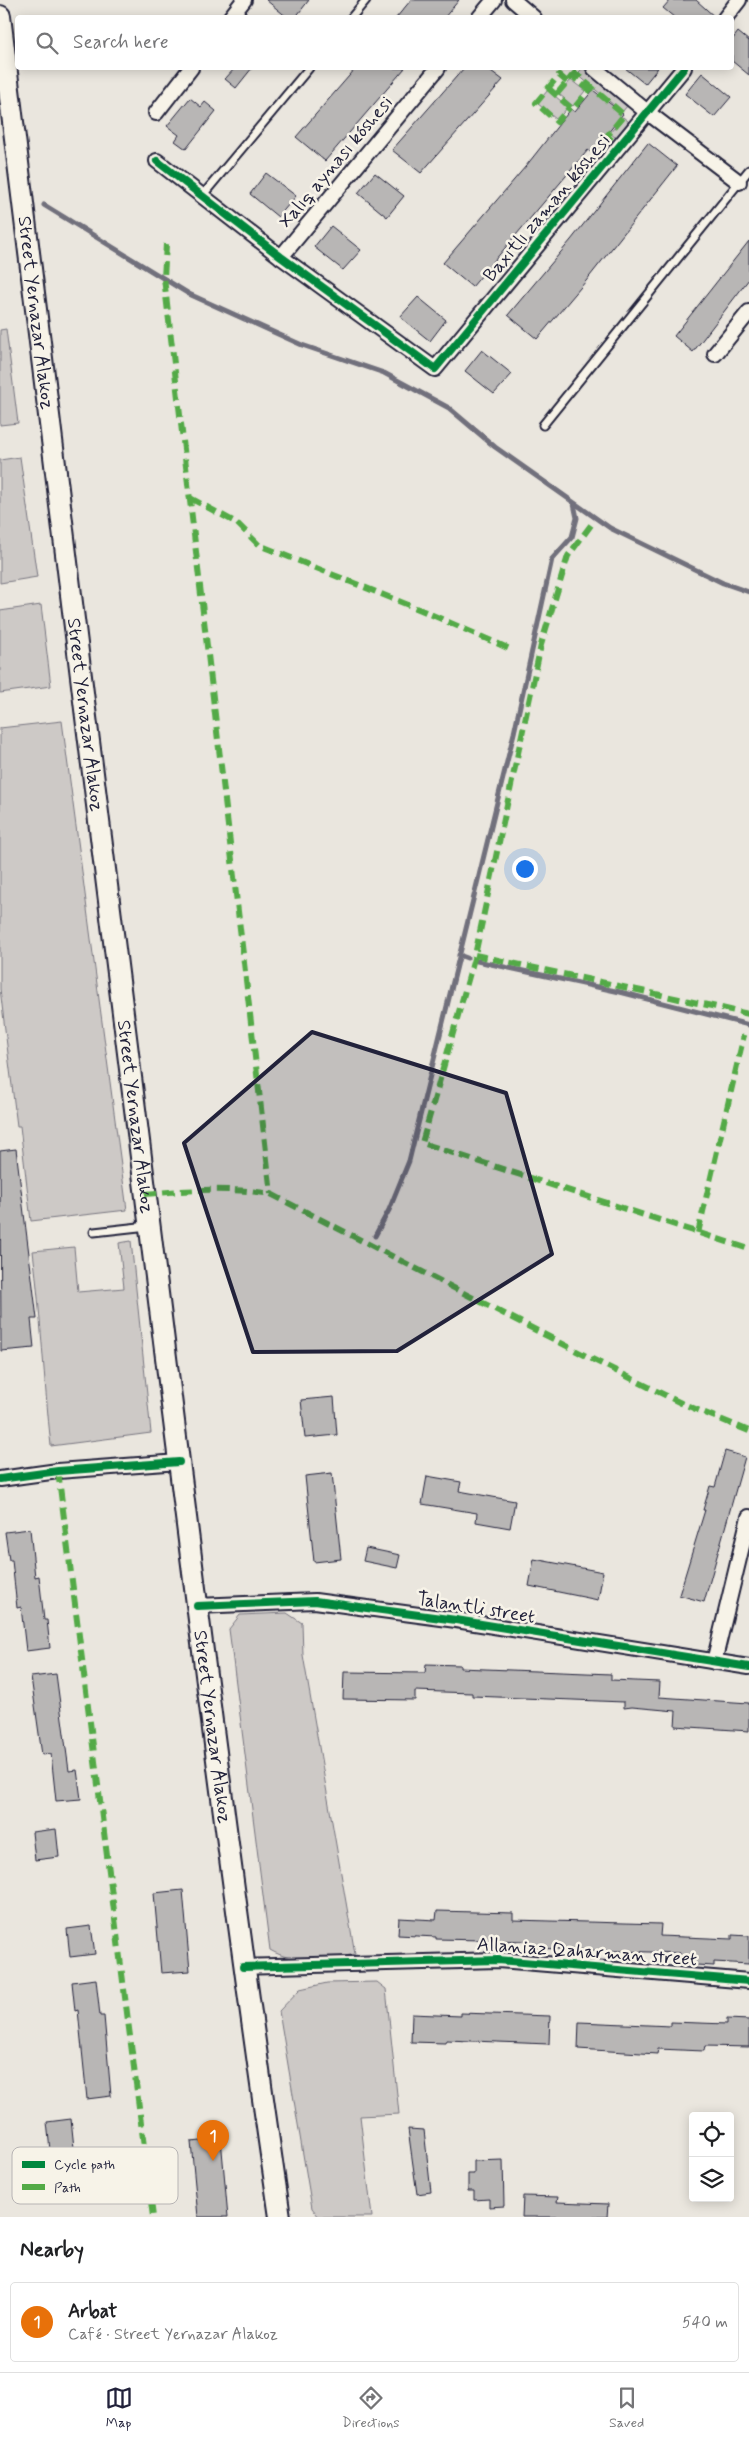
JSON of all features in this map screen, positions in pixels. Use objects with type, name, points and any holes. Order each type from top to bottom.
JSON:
[{"type":"main road","name":"Street Yernazar Alakoz","points":[[0,16],[67,576],[243,1968],[280,2217]]},
{"type":"street","points":[[232,15],[244,0]]},
{"type":"street","points":[[482,15],[494,0]]},
{"type":"street","points":[[513,0],[530,15]]},
{"type":"street","points":[[728,15],[740,0]]},
{"type":"street","points":[[156,113],[189,70]]},
{"type":"street","name":"Xalıq aynası kóshesi","points":[[281,256],[436,70]]},
{"type":"street","points":[[596,70],[647,112],[739,182]]},
{"type":"street","name":"Baxıtlı zaman kóshesi","points":[[281,256],[435,368],[682,70]]},
{"type":"street","points":[[157,161],[281,256]]},
{"type":"street","points":[[715,354],[749,312]]},
{"type":"street","points":[[0,1479],[58,1471],[179,1462]]},
{"type":"street","points":[[714,1662],[749,1517]]},
{"type":"street","name":"Talantli street","points":[[197,1606],[315,1601],[456,1620],[749,1667]]},
{"type":"street","name":"Allaniaz Qaharman street","points":[[243,1968],[498,1960],[749,1981]]},
{"type":"lane","points":[[354,15],[366,0]]},
{"type":"lane","points":[[202,196],[307,70]]},
{"type":"lane","points":[[543,425],[749,170]]},
{"type":"lane","points":[[94,1232],[149,1226]]},
{"type":"highlighted area","points":[[312,1032],[506,1093],[552,1254],[397,1351],[253,1352],[184,1143]]},
{"type":"shaded area","points":[[581,70],[585,70],[628,105],[622,112],[577,74]]},
{"type":"shaded area","points":[[571,80],[585,91],[573,106],[559,94]]},
{"type":"shaded area","points":[[548,90],[568,107],[557,120],[537,103]]},
{"type":"shaded area","points":[[623,117],[629,122],[616,138],[610,133]]},
{"type":"shaded area","points":[[6,329],[18,423],[0,425],[0,330]]},
{"type":"shaded area","points":[[20,457],[37,577],[0,583],[0,460]]},
{"type":"shaded area","points":[[41,605],[51,686],[0,693],[0,611]]},
{"type":"shaded area","points":[[62,721],[127,1210],[31,1221],[20,1126],[17,1126],[0,989],[0,728]]},
{"type":"shaded area","points":[[131,1241],[151,1433],[51,1446],[33,1251],[74,1247],[78,1292],[124,1288],[119,1243]]},
{"type":"shaded area","points":[[287,1613],[302,1623],[303,1655],[355,1954],[333,1958],[311,1960],[290,1958],[270,1950],[229,1629],[240,1615]]},
{"type":"shaded area","points":[[377,1982],[386,1989],[399,2114],[360,2116],[372,2217],[319,2217],[312,2208],[279,2011],[300,1989],[327,1983]]},
{"type":"building","points":[[266,0],[309,0],[297,15],[284,15]]},
{"type":"building","points":[[411,0],[459,0],[446,15],[398,15]]},
{"type":"building","points":[[670,0],[696,0],[713,15],[671,15],[663,8]]},
{"type":"building","points":[[738,32],[749,41],[749,75],[734,63],[734,37]]},
{"type":"building","points":[[233,70],[250,70],[236,88],[225,79]]},
{"type":"building","points":[[354,70],[403,70],[325,161],[296,137]]},
{"type":"building","points":[[462,70],[490,70],[503,80],[421,173],[392,150]]},
{"type":"building","points":[[628,70],[656,70],[645,84]]},
{"type":"building","points":[[702,73],[731,97],[714,117],[685,94]]},
{"type":"building","points":[[593,90],[623,114],[604,138],[610,144],[598,158],[588,150],[472,287],[443,263],[526,166],[571,109],[575,112]]},
{"type":"building","points":[[190,98],[201,107],[205,102],[216,111],[186,149],[175,141],[179,135],[167,126]]},
{"type":"building","points":[[648,143],[677,166],[586,281],[537,339],[508,315],[571,240]]},
{"type":"building","points":[[266,173],[296,196],[278,217],[250,194]]},
{"type":"building","points":[[375,173],[404,196],[387,217],[358,193]]},
{"type":"building","points":[[331,226],[361,250],[343,270],[314,247]]},
{"type":"building","points":[[749,241],[749,279],[693,352],[674,336]]},
{"type":"building","points":[[418,297],[446,320],[430,341],[400,317]]},
{"type":"building","points":[[482,350],[512,374],[494,394],[465,371]]},
{"type":"building","points":[[16,1149],[37,1319],[31,1319],[34,1348],[1,1351],[0,1151]]},
{"type":"building","points":[[334,1397],[337,1435],[305,1438],[301,1400]]},
{"type":"building","points":[[725,1451],[745,1457],[704,1602],[679,1595],[705,1510],[703,1510],[710,1486],[715,1487]]},
{"type":"building","points":[[332,1473],[341,1559],[314,1562],[305,1476]]},
{"type":"building","points":[[427,1476],[461,1482],[459,1491],[515,1501],[510,1528],[476,1522],[477,1513],[422,1504]]},
{"type":"building","points":[[30,1529],[35,1577],[39,1576],[44,1620],[47,1620],[50,1648],[26,1651],[21,1607],[17,1608],[12,1560],[9,1560],[5,1532]]},
{"type":"building","points":[[366,1548],[400,1555],[397,1568],[363,1561]]},
{"type":"building","points":[[534,1559],[603,1572],[598,1600],[529,1586]]},
{"type":"building","points":[[426,1664],[460,1665],[460,1668],[611,1674],[611,1680],[660,1682],[659,1697],[749,1703],[749,1731],[675,1726],[676,1711],[624,1708],[624,1702],[472,1696],[472,1693],[415,1691],[415,1700],[343,1699],[344,1672],[425,1673]]},
{"type":"building","points":[[56,1674],[69,1771],[77,1770],[81,1799],[56,1801],[51,1754],[42,1755],[31,1677]]},
{"type":"building","points":[[56,1829],[59,1857],[35,1860],[32,1832]]},
{"type":"building","points":[[183,1890],[190,1971],[161,1973],[154,1893]]},
{"type":"building","points":[[437,1911],[513,1913],[513,1920],[661,1924],[660,1936],[732,1939],[732,1935],[749,1936],[749,1964],[714,1962],[714,1966],[679,1964],[680,1953],[528,1948],[529,1941],[436,1939],[436,1937],[398,1935],[399,1918],[436,1920]]},
{"type":"building","points":[[91,1926],[95,1954],[70,1957],[67,1929]]},
{"type":"building","points":[[96,1979],[100,2016],[104,2016],[111,2096],[87,2099],[78,2010],[75,2011],[72,1982]]},
{"type":"building","points":[[461,2013],[550,2016],[549,2044],[446,2040],[445,2043],[411,2042],[412,2014],[461,2016]]},
{"type":"building","points":[[727,2019],[749,2020],[749,2047],[705,2046],[704,2051],[658,2049],[657,2054],[578,2049],[579,2022],[671,2026],[671,2022],[727,2024]]},
{"type":"building","points":[[71,2119],[74,2147],[50,2147],[47,2122]]},
{"type":"building","points":[[408,2129],[424,2130],[431,2192],[417,2194]]},
{"type":"building","points":[[221,2139],[228,2217],[198,2217],[191,2142]]},
{"type":"building","points":[[503,2160],[504,2206],[489,2207],[489,2199],[474,2200],[474,2191],[468,2191],[468,2174],[474,2174],[474,2161]]},
{"type":"building","points":[[523,2196],[558,2197],[557,2202],[608,2204],[607,2217],[522,2217]]},
{"type":"waterway","points":[[44,205],[189,294],[302,345],[384,373],[449,408],[495,447],[610,528],[723,583],[749,592]]},
{"type":"waterway","points":[[375,1236],[389,1210],[409,1161],[514,733],[552,559],[572,537],[577,518],[574,504]]},
{"type":"waterway","points":[[459,955],[467,958]]},
{"type":"waterway","points":[[477,961],[620,992],[749,1025]]},
{"type":"marked path","points":[[572,76],[575,73],[624,115],[607,136],[619,146]]},
{"type":"marked path","points":[[567,82],[559,75],[536,103],[557,122],[570,107]]},
{"type":"marked path","points":[[548,88],[571,108],[574,108],[589,90],[572,76],[556,95]]},
{"type":"marked path","points":[[166,244],[164,278],[271,1194]]},
{"type":"marked path","points":[[190,498],[237,523],[259,545],[421,610],[510,649]]},
{"type":"marked path","points":[[591,525],[568,556],[541,645],[475,955],[422,1143],[749,1249]]},
{"type":"marked path","points":[[475,955],[749,1014]]},
{"type":"marked path","points":[[698,1233],[744,1035]]},
{"type":"marked path","points":[[145,1194],[192,1190],[224,1190],[271,1194],[594,1360],[681,1403],[749,1431]]},
{"type":"marked path","points":[[58,1471],[144,2147]]},
{"type":"marked path","points":[[151,2204],[153,2217]]},
{"type":"cycle path","points":[[157,161],[281,257],[435,369],[682,70]]},
{"type":"cycle path","points":[[0,1479],[58,1471],[179,1462]]},
{"type":"cycle path","points":[[197,1606],[315,1601],[456,1620],[749,1667]]},
{"type":"cycle path","points":[[243,1967],[498,1960],[749,1981]]},
{"type":"place","name":"Arbat","points":[[213,2161]]}]
